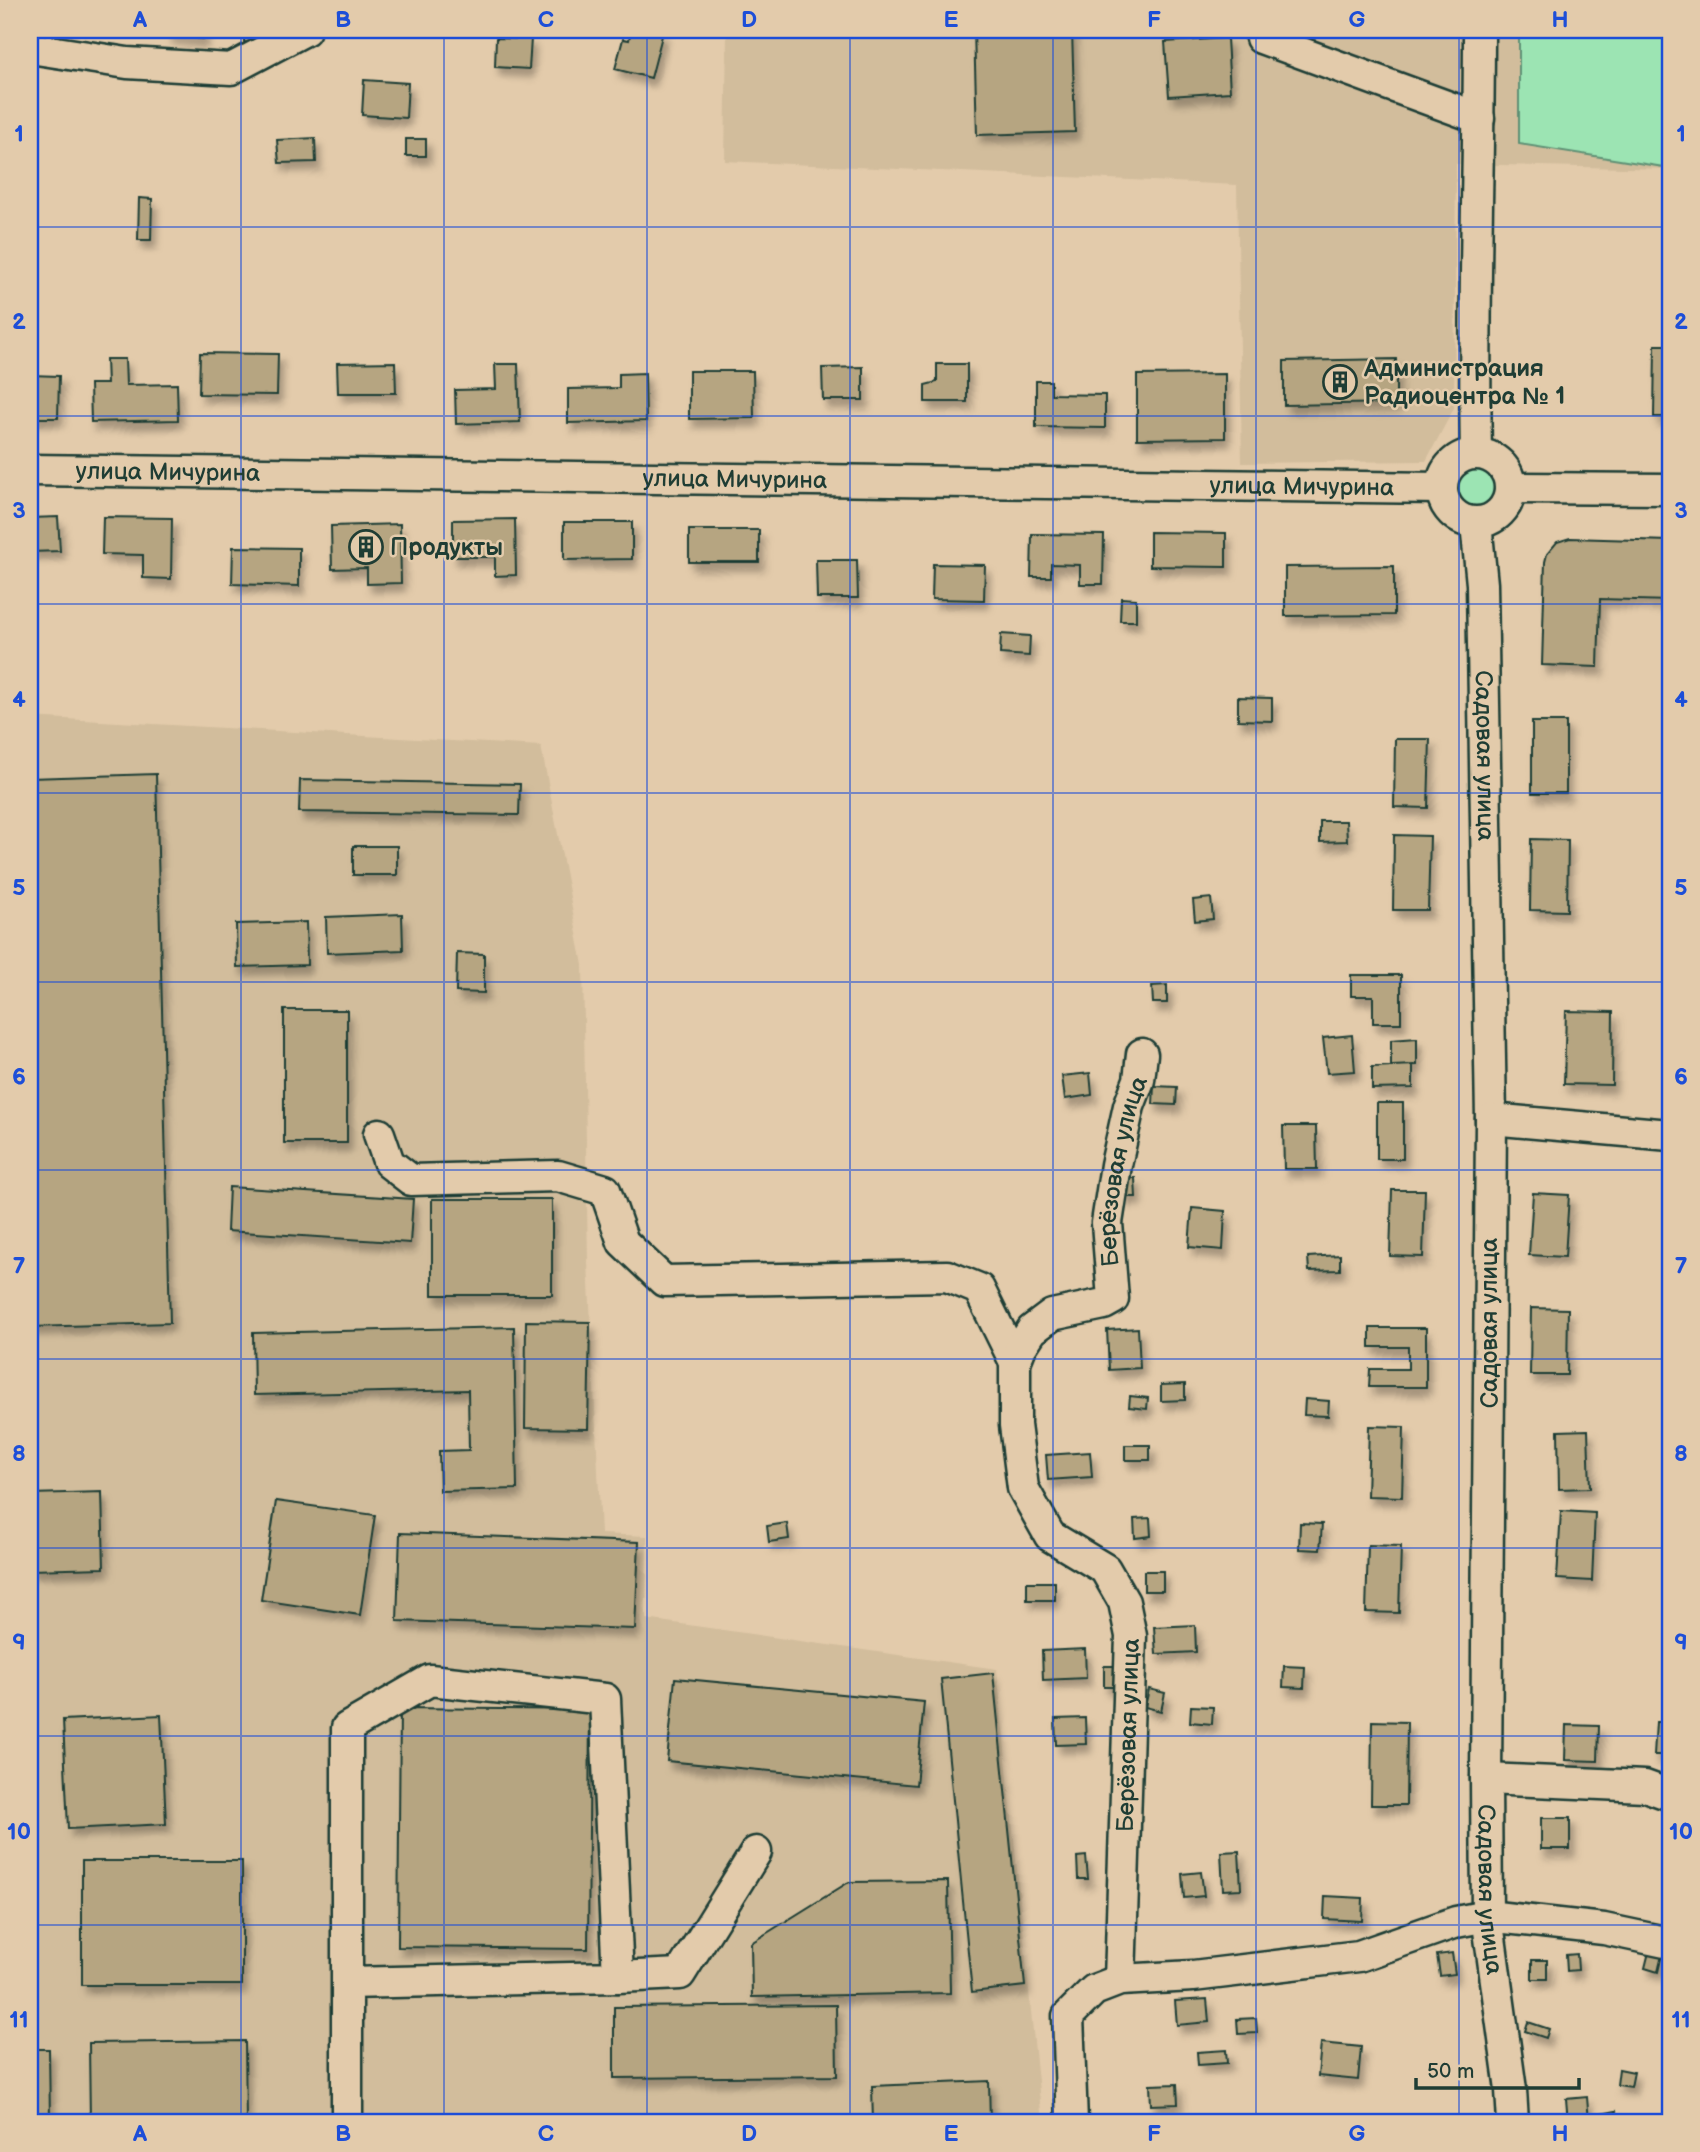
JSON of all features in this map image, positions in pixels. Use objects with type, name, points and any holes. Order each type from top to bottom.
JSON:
[{"type":"street","points":[[30,48],[128,63],[231,69],[305,30]]},
{"type":"street","points":[[1476,453],[1474,389],[1479,30]]},
{"type":"street","points":[[1261,38],[1479,118]]},
{"type":"street","points":[[1476,453],[1489,456],[1500,463],[1508,474],[1511,488],[1508,501],[1500,513],[1489,520],[1476,523],[1462,520],[1451,513],[1441,488],[1444,474],[1451,463],[1462,456],[1476,453]]},
{"type":"street","name":"улица Мичурина","points":[[30,470],[1441,488]]},
{"type":"street","points":[[1511,488],[1670,489]]},
{"type":"street","name":"Садовая улица","points":[[1476,523],[1482,584],[1491,1119],[1487,1916],[1513,2122]]},
{"type":"street","name":"Берёзовая улица","points":[[1120,1980],[1131,1636],[1124,1602],[1105,1569],[1050,1536],[1023,1488],[1015,1424],[1015,1362],[1032,1330],[1052,1315],[1104,1304],[1113,1299],[1107,1223],[1116,1165],[1129,1106],[1139,1080],[1142,1054]]},
{"type":"street","points":[[1491,1119],[1670,1135]]},
{"type":"street","points":[[379,1133],[389,1163],[411,1180],[558,1176],[606,1191],[623,1242],[664,1281],[947,1276],[979,1289],[1015,1362]]},
{"type":"street","points":[[347,2122],[347,1728],[430,1680],[606,1699],[618,1977]]},
{"type":"street","points":[[1486,1779],[1645,1786],[1670,1795]]},
{"type":"street","points":[[347,1983],[680,1974],[757,1852]]},
{"type":"street","points":[[1072,2122],[1068,2016],[1094,1990],[1120,1980],[1192,1976],[1359,1956],[1455,1922],[1487,1916],[1604,1929],[1670,1943]]},
{"type":"shaded area","points":[[727,30],[1670,30],[1670,169],[1456,164],[1454,408],[1426,461],[1242,463],[1237,185],[725,161]]},
{"type":"shaded area","points":[[30,717],[541,746],[583,965],[588,1262],[601,1534],[647,1536],[646,1619],[997,1669],[1042,2122],[30,2122]]},
{"type":"green space","points":[[1519,30],[1670,30],[1670,168],[1519,144]]},
{"type":"green space","points":[[1476,467],[1491,473],[1497,488],[1491,503],[1476,509],[1461,503],[1455,488],[1461,473]]},
{"type":"building","points":[[168,30],[204,30],[203,39],[168,35]]},
{"type":"building","points":[[244,30],[260,30],[259,43],[244,42]]},
{"type":"building","points":[[631,30],[663,32],[651,78],[615,69],[623,39],[629,40]]},
{"type":"building","points":[[974,30],[1072,30],[1075,132],[977,135]]},
{"type":"building","points":[[496,38],[531,39],[529,69],[495,67]]},
{"type":"building","points":[[1227,38],[1230,92],[1169,96],[1165,42]]},
{"type":"building","points":[[364,80],[408,83],[406,118],[362,115]]},
{"type":"building","points":[[315,138],[316,162],[279,163],[277,140]]},
{"type":"building","points":[[406,139],[426,139],[426,156],[406,156]]},
{"type":"building","points":[[139,198],[152,199],[151,240],[138,240]]},
{"type":"building","points":[[1655,345],[1670,345],[1670,417],[1654,417]]},
{"type":"building","points":[[200,353],[278,354],[277,395],[199,394]]},
{"type":"building","points":[[106,359],[125,359],[126,385],[177,384],[178,420],[91,422],[90,384],[107,384]]},
{"type":"building","name":"Администрация Радиоцентра № 1","points":[[1396,359],[1396,403],[1284,405],[1284,361]]},
{"type":"building","points":[[395,362],[396,393],[338,393],[337,363]]},
{"type":"building","points":[[495,364],[518,364],[520,422],[456,424],[455,390],[496,389]]},
{"type":"building","points":[[937,364],[967,364],[967,402],[925,402],[925,385],[937,382]]},
{"type":"building","points":[[863,367],[863,400],[823,400],[822,368]]},
{"type":"building","points":[[689,371],[753,371],[754,418],[689,419]]},
{"type":"building","points":[[645,373],[646,421],[568,423],[568,389],[619,388],[619,374]]},
{"type":"building","points":[[1225,374],[1225,438],[1137,439],[1137,375]]},
{"type":"building","points":[[30,375],[59,376],[58,418],[30,418]]},
{"type":"building","points":[[1036,381],[1051,381],[1051,394],[1105,395],[1105,428],[1036,427]]},
{"type":"building","points":[[58,517],[60,551],[30,552],[30,518]]},
{"type":"building","points":[[103,517],[172,518],[171,579],[143,578],[143,555],[102,554]]},
{"type":"building","points":[[515,519],[516,575],[495,576],[495,557],[453,557],[453,520]]},
{"type":"building","points":[[564,522],[632,522],[632,559],[564,560]]},
{"type":"building","name":"Продукты","points":[[400,524],[401,583],[367,584],[367,568],[332,569],[331,526]]},
{"type":"building","points":[[689,530],[759,530],[759,562],[689,562]]},
{"type":"building","points":[[1150,532],[1226,533],[1226,567],[1150,566]]},
{"type":"building","points":[[1032,534],[1104,535],[1103,584],[1080,584],[1080,565],[1051,564],[1051,577],[1031,577]]},
{"type":"building","points":[[1570,538],[1670,541],[1670,601],[1600,599],[1598,667],[1542,665],[1545,562],[1547,554],[1557,542]]},
{"type":"building","points":[[233,547],[299,548],[299,586],[232,584]]},
{"type":"building","points":[[816,560],[857,560],[858,598],[817,598]]},
{"type":"building","points":[[933,564],[985,565],[984,600],[932,599]]},
{"type":"building","points":[[1394,566],[1394,615],[1285,616],[1285,567]]},
{"type":"building","points":[[1121,598],[1136,599],[1136,621],[1120,621]]},
{"type":"building","points":[[1001,634],[1030,636],[1029,656],[1000,654]]},
{"type":"building","points":[[1238,697],[1272,698],[1272,721],[1238,720]]},
{"type":"building","points":[[1532,722],[1566,722],[1566,793],[1532,793]]},
{"type":"building","points":[[1395,739],[1430,739],[1428,808],[1394,807]]},
{"type":"building","points":[[156,774],[170,1323],[30,1327],[30,778]]},
{"type":"building","points":[[300,780],[520,784],[519,815],[299,812]]},
{"type":"building","points":[[1320,821],[1346,821],[1347,841],[1320,842]]},
{"type":"building","points":[[1394,835],[1430,836],[1428,910],[1393,910]]},
{"type":"building","points":[[1531,839],[1568,840],[1567,911],[1530,910]]},
{"type":"building","points":[[353,846],[397,846],[397,875],[353,875]]},
{"type":"building","points":[[1211,898],[1213,919],[1195,921],[1193,900]]},
{"type":"building","points":[[402,914],[403,950],[327,953],[326,917]]},
{"type":"building","points":[[306,922],[307,965],[237,967],[236,924]]},
{"type":"building","points":[[457,953],[484,954],[484,993],[456,992]]},
{"type":"building","points":[[1351,975],[1401,975],[1401,1023],[1373,1023],[1373,996],[1351,996]]},
{"type":"building","points":[[1167,985],[1167,1003],[1153,1003],[1152,986]]},
{"type":"building","points":[[284,1010],[347,1010],[347,1143],[284,1143]]},
{"type":"building","points":[[1566,1011],[1613,1012],[1612,1085],[1564,1084]]},
{"type":"building","points":[[1352,1035],[1355,1071],[1327,1073],[1323,1038]]},
{"type":"building","points":[[1417,1038],[1417,1065],[1391,1066],[1391,1040]]},
{"type":"building","points":[[1413,1065],[1413,1088],[1372,1089],[1372,1067]]},
{"type":"building","points":[[1090,1073],[1092,1095],[1065,1099],[1062,1076]]},
{"type":"building","points":[[1154,1086],[1177,1087],[1176,1105],[1153,1104]]},
{"type":"building","points":[[1377,1103],[1403,1103],[1403,1159],[1377,1159]]},
{"type":"building","points":[[1283,1126],[1316,1126],[1317,1169],[1284,1169]]},
{"type":"building","points":[[1122,1178],[1135,1178],[1136,1197],[1123,1197]]},
{"type":"building","points":[[229,1187],[413,1199],[410,1243],[227,1231]]},
{"type":"building","points":[[1392,1190],[1425,1190],[1423,1257],[1390,1256]]},
{"type":"building","points":[[1533,1193],[1569,1195],[1565,1257],[1529,1255]]},
{"type":"building","points":[[432,1199],[552,1199],[552,1295],[432,1295]]},
{"type":"building","points":[[1192,1208],[1225,1211],[1223,1250],[1189,1247]]},
{"type":"building","points":[[1340,1255],[1340,1270],[1309,1271],[1308,1257]]},
{"type":"building","points":[[1531,1308],[1568,1309],[1567,1375],[1530,1375]]},
{"type":"building","points":[[526,1321],[590,1322],[588,1429],[525,1428]]},
{"type":"building","points":[[514,1327],[517,1489],[440,1491],[439,1451],[469,1450],[468,1390],[254,1395],[253,1333]]},
{"type":"building","points":[[1138,1328],[1140,1368],[1109,1370],[1107,1330]]},
{"type":"building","points":[[1370,1328],[1426,1328],[1426,1387],[1369,1387],[1370,1369],[1408,1369],[1408,1347],[1370,1347]]},
{"type":"building","points":[[1185,1384],[1185,1400],[1161,1401],[1161,1385]]},
{"type":"building","points":[[1130,1396],[1148,1398],[1147,1409],[1129,1407]]},
{"type":"building","points":[[1305,1399],[1329,1401],[1328,1416],[1304,1415]]},
{"type":"building","points":[[1369,1426],[1404,1427],[1402,1497],[1367,1496]]},
{"type":"building","points":[[1588,1430],[1590,1488],[1559,1489],[1558,1431]]},
{"type":"building","points":[[1125,1445],[1150,1445],[1150,1460],[1125,1460]]},
{"type":"building","points":[[1090,1452],[1092,1477],[1048,1480],[1046,1455]]},
{"type":"building","points":[[102,1492],[104,1568],[30,1570],[30,1494]]},
{"type":"building","points":[[276,1501],[375,1515],[360,1615],[261,1600]]},
{"type":"building","points":[[1561,1511],[1595,1513],[1592,1581],[1557,1579]]},
{"type":"building","points":[[1150,1518],[1151,1536],[1135,1538],[1134,1519]]},
{"type":"building","points":[[787,1523],[789,1539],[769,1542],[767,1526]]},
{"type":"building","points":[[1300,1523],[1322,1524],[1320,1550],[1299,1549]]},
{"type":"building","points":[[400,1533],[639,1542],[635,1629],[397,1621]]},
{"type":"building","points":[[1368,1545],[1401,1546],[1399,1613],[1366,1612]]},
{"type":"building","points":[[1144,1571],[1163,1571],[1163,1591],[1144,1591]]},
{"type":"building","points":[[1027,1582],[1055,1582],[1055,1600],[1027,1600]]},
{"type":"building","points":[[1195,1625],[1196,1652],[1156,1654],[1154,1627]]},
{"type":"building","points":[[1085,1649],[1086,1678],[1043,1680],[1042,1651]]},
{"type":"building","points":[[1104,1666],[1116,1666],[1117,1687],[1104,1687]]},
{"type":"building","points":[[1284,1666],[1305,1667],[1304,1688],[1283,1687]]},
{"type":"building","points":[[993,1673],[1025,1986],[972,1992],[941,1679]]},
{"type":"building","points":[[675,1678],[924,1702],[916,1785],[667,1761]]},
{"type":"building","points":[[1149,1689],[1165,1693],[1161,1711],[1145,1707]]},
{"type":"building","points":[[1191,1706],[1213,1707],[1212,1724],[1190,1722]]},
{"type":"building","points":[[400,1708],[590,1710],[588,1949],[398,1947]]},
{"type":"building","points":[[161,1715],[166,1824],[68,1829],[63,1720]]},
{"type":"building","points":[[1085,1718],[1086,1744],[1056,1745],[1055,1719]]},
{"type":"building","points":[[1372,1721],[1407,1722],[1406,1805],[1371,1805]]},
{"type":"building","points":[[1656,1722],[1670,1722],[1670,1755],[1654,1755]]},
{"type":"building","points":[[1566,1725],[1599,1726],[1598,1761],[1565,1760]]},
{"type":"building","points":[[1541,1818],[1570,1818],[1570,1849],[1541,1849]]},
{"type":"building","points":[[1239,1851],[1241,1889],[1223,1890],[1221,1852]]},
{"type":"building","points":[[1086,1856],[1088,1879],[1078,1879],[1077,1857]]},
{"type":"building","points":[[82,1861],[242,1861],[242,1985],[82,1985]]},
{"type":"building","points":[[1201,1872],[1204,1896],[1184,1898],[1182,1874]]},
{"type":"building","points":[[948,1881],[950,1993],[752,1997],[751,1943],[849,1882]]},
{"type":"building","points":[[1325,1896],[1363,1898],[1362,1921],[1324,1919]]},
{"type":"building","points":[[1649,1952],[1662,1955],[1658,1972],[1645,1968]]},
{"type":"building","points":[[1452,1953],[1455,1974],[1440,1976],[1437,1955]]},
{"type":"building","points":[[1577,1954],[1578,1970],[1567,1971],[1566,1955]]},
{"type":"building","points":[[1532,1960],[1547,1960],[1547,1979],[1532,1979]]},
{"type":"building","points":[[1207,1999],[1209,2022],[1177,2025],[1175,2001]]},
{"type":"building","points":[[836,2005],[837,2076],[614,2078],[614,2007]]},
{"type":"building","points":[[1256,2018],[1257,2033],[1238,2034],[1237,2019]]},
{"type":"building","points":[[1528,2022],[1549,2029],[1546,2038],[1525,2031]]},
{"type":"building","points":[[245,2041],[246,2122],[90,2122],[89,2043]]},
{"type":"building","points":[[1321,2043],[1361,2047],[1358,2080],[1318,2076]]},
{"type":"building","points":[[30,2049],[49,2049],[50,2122],[30,2122]]},
{"type":"building","points":[[1226,2050],[1227,2063],[1198,2065],[1197,2052]]},
{"type":"building","points":[[1619,2069],[1634,2072],[1631,2087],[1617,2085]]},
{"type":"building","points":[[989,2081],[990,2122],[873,2122],[872,2086]]},
{"type":"building","points":[[1177,2084],[1178,2104],[1151,2105],[1150,2085]]},
{"type":"building","points":[[1587,2097],[1589,2122],[1568,2122],[1566,2099]]},
{"type":"building","points":[[1616,2111],[1618,2122],[1603,2122],[1601,2114]]},
{"type":"building","points":[[277,2117],[341,2117],[341,2122],[277,2122]]},
{"type":"place","name":"Администрация Радиоцентра № 1","points":[[1340,382]]},
{"type":"place","name":"Продукты","points":[[366,547]]}]
